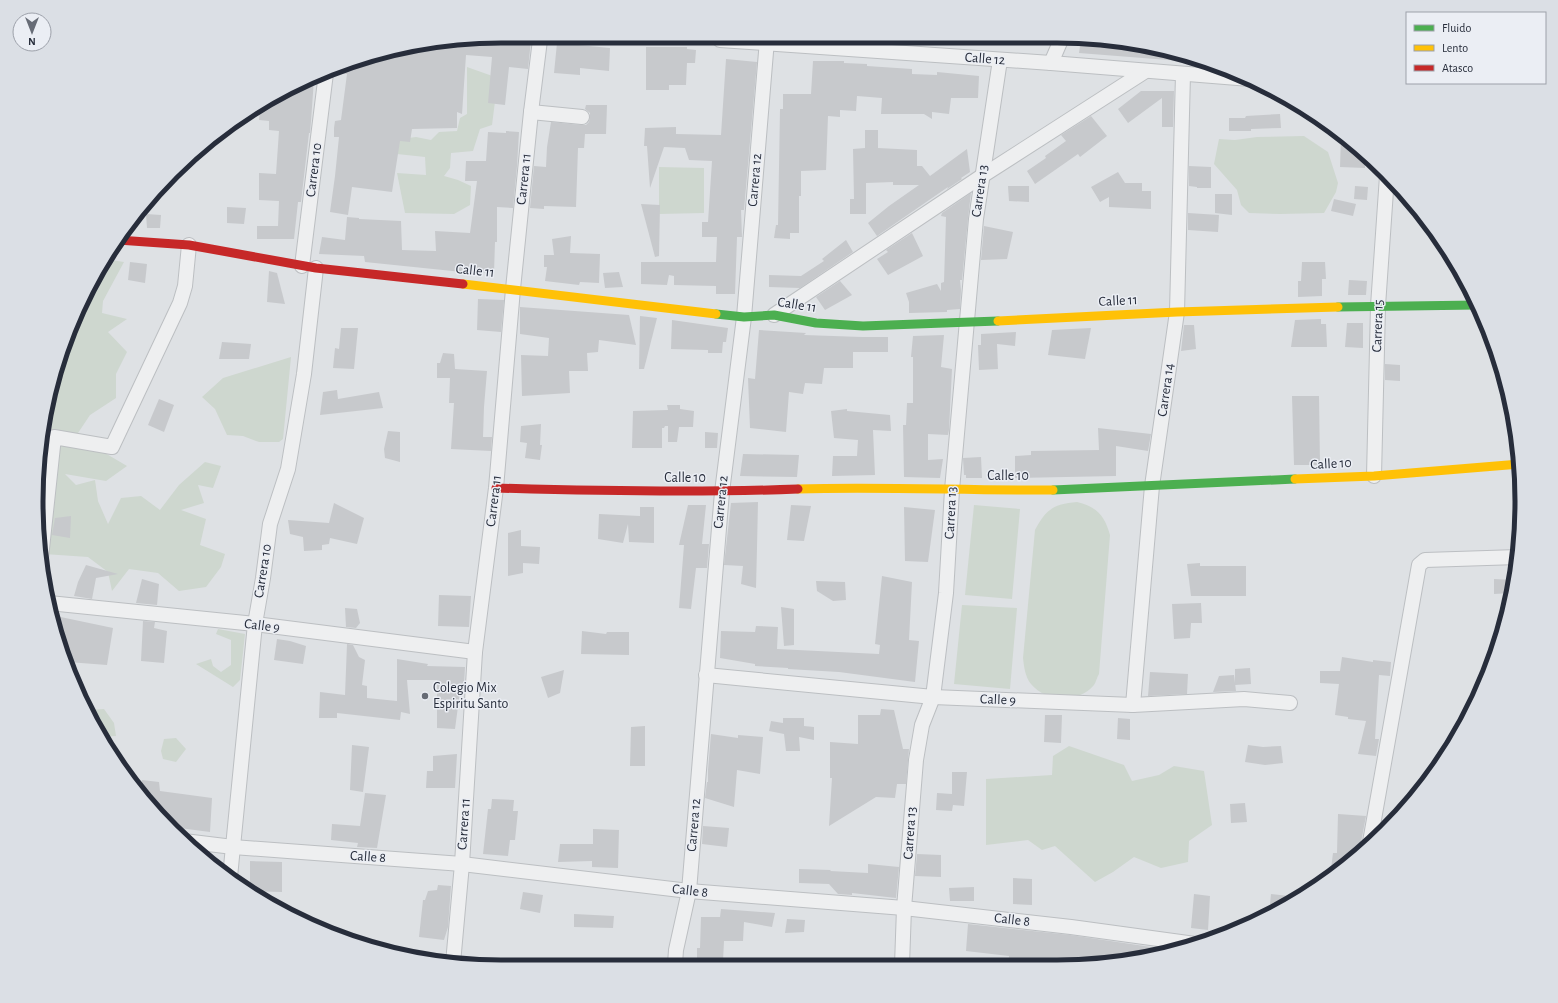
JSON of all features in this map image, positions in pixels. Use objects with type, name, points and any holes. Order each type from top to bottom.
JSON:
[{"type":"street","name":"Carrera 11","points":[[454,957],[462,864],[475,652],[496,488],[513,289],[540,43]]},
{"type":"street","name":"Carrera 12","points":[[675,960],[676,950],[689,891],[722,492],[744,317],[766,43]]},
{"type":"street","name":"Calle 12","points":[[779,43],[1231,78]]},
{"type":"street","points":[[1051,63],[1060,43]]},
{"type":"street","name":"Carrera 13","points":[[902,960],[904,908],[916,760],[922,725],[932,697],[946,593],[952,490],[976,219],[1000,60]]},
{"type":"street","points":[[774,315],[982,176],[1144,72]]},
{"type":"street","name":"Carrera 14","points":[[1133,705],[1152,486],[1177,312],[1182,74]]},
{"type":"street","name":"Carrera 10","points":[[230,871],[255,624],[270,524],[288,469],[304,374],[309,267],[326,78]]},
{"type":"street","points":[[531,112],[582,117]]},
{"type":"street","name":"Carrera 15","points":[[1374,476],[1378,306],[1387,183]]},
{"type":"street","name":"Calle 11","points":[[125,240],[189,245],[309,267],[513,289],[744,317],[774,315],[816,323],[863,326],[966,323],[1177,312],[1378,306],[1471,305]]},
{"type":"street","points":[[44,530],[54,437],[112,448],[180,303],[185,286],[189,245]]},
{"type":"street","name":"Calle 10","points":[[496,488],[621,492],[722,492],[846,487],[952,490],[1052,490],[1374,476],[1513,465]]},
{"type":"street","points":[[1371,835],[1415,580],[1419,565],[1425,560],[1511,557]]},
{"type":"street","name":"Calle 9","points":[[55,604],[255,624],[475,652]]},
{"type":"street","name":"Calle 9","points":[[706,675],[932,697],[1133,705],[1244,699],[1290,703]]},
{"type":"street","name":"Calle 8","points":[[195,842],[232,847],[462,864],[689,891],[904,908],[1072,927],[1182,942]]},
{"type":"shaded area","points":[[467,67],[498,78],[492,125],[480,129],[473,151],[451,153],[450,168],[444,176],[471,186],[470,205],[454,214],[405,213],[397,173],[426,175],[425,157],[397,154],[386,141],[416,137],[431,140],[439,132],[457,131],[460,118],[467,114]]},
{"type":"shaded area","points":[[1304,136],[1328,152],[1338,183],[1336,192],[1324,213],[1249,213],[1241,205],[1237,190],[1214,164],[1219,139],[1235,140],[1257,137]]},
{"type":"shaded area","points":[[659,167],[704,168],[704,213],[659,214]]},
{"type":"shaded area","points":[[112,260],[124,262],[103,301],[102,313],[127,319],[108,332],[127,352],[116,374],[116,398],[90,415],[76,436],[127,466],[106,481],[65,474],[76,485],[95,480],[98,501],[108,524],[121,498],[141,496],[160,510],[179,485],[205,462],[221,466],[213,488],[198,485],[204,503],[181,510],[206,519],[200,545],[225,554],[221,567],[206,587],[179,591],[158,573],[129,569],[112,591],[108,572],[88,557],[46,554],[43,509],[44,472],[47,442],[52,412],[67,354],[90,299],[104,272]]},
{"type":"shaded area","points":[[291,357],[283,439],[279,442],[259,442],[243,436],[227,435],[215,409],[202,397],[223,378]]},
{"type":"shaded area","points":[[1077,502],[1089,506],[1099,513],[1108,528],[1110,535],[1099,674],[1094,685],[1087,691],[1071,698],[1062,698],[1045,694],[1037,690],[1031,684],[1026,675],[1023,658],[1035,530],[1047,512],[1062,504]]},
{"type":"shaded area","points":[[974,505],[1020,509],[1012,599],[965,595]]},
{"type":"shaded area","points":[[962,605],[1017,608],[1010,689],[954,684]]},
{"type":"shaded area","points":[[218,629],[245,634],[240,680],[233,687],[196,664],[211,659],[213,666],[221,672],[231,665],[231,640],[216,634]]},
{"type":"shaded area","points":[[104,709],[114,723],[116,736],[108,737],[93,710]]},
{"type":"shaded area","points":[[176,738],[186,749],[176,762],[163,759],[161,751],[164,739]]},
{"type":"shaded area","points":[[1069,746],[1124,765],[1132,781],[1159,775],[1174,766],[1204,771],[1212,825],[1189,841],[1188,862],[1161,868],[1134,857],[1113,872],[1095,882],[1055,846],[1042,850],[1028,840],[986,845],[986,779],[1052,775],[1053,756]]},
{"type":"building","points":[[531,43],[528,69],[509,67],[505,105],[488,103],[492,57],[466,55],[462,114],[457,112],[457,128],[412,129],[410,142],[400,141],[392,192],[352,187],[348,215],[330,212],[339,137],[334,137],[334,128],[335,121],[341,120],[347,74],[339,73],[354,67],[412,52],[472,44]]},
{"type":"building","points":[[557,43],[610,48],[609,71],[580,68],[580,75],[554,73]]},
{"type":"building","points":[[1080,44],[1086,44],[1146,52],[1181,61],[1181,61],[1079,53]]},
{"type":"building","points":[[646,47],[687,47],[687,49],[696,50],[695,63],[687,63],[686,85],[669,85],[669,90],[646,90]]},
{"type":"building","points":[[726,59],[757,62],[744,210],[741,210],[742,237],[737,237],[735,294],[716,294],[716,286],[674,285],[674,276],[669,275],[667,285],[641,284],[641,262],[716,262],[717,237],[702,237],[702,222],[708,222],[712,161],[689,160],[685,148],[664,147],[650,188],[647,146],[644,146],[645,128],[676,127],[676,134],[721,135]]},
{"type":"building","points":[[813,61],[844,61],[844,63],[867,64],[867,66],[912,69],[912,74],[937,75],[937,72],[979,76],[978,98],[951,98],[949,114],[932,112],[932,119],[924,114],[881,114],[882,98],[857,96],[856,111],[840,110],[840,117],[828,116],[826,170],[801,171],[799,233],[790,233],[790,239],[774,238],[776,225],[778,225],[780,109],[783,109],[783,94],[811,94]]},
{"type":"building","points":[[314,83],[310,133],[301,202],[298,202],[294,239],[257,239],[257,226],[278,226],[279,201],[259,200],[259,173],[276,174],[279,131],[269,130],[269,121],[259,120],[260,112],[272,104]]},
{"type":"building","points":[[1141,91],[1174,91],[1173,127],[1162,127],[1162,98],[1128,123],[1118,109]]},
{"type":"building","points":[[586,105],[607,105],[606,134],[585,134],[584,148],[578,148],[576,207],[544,206],[544,209],[530,208],[534,166],[546,167],[547,147],[551,122],[586,125],[589,122],[590,113],[585,109]]},
{"type":"building","points":[[1280,114],[1281,128],[1251,129],[1251,131],[1229,131],[1229,118],[1245,118],[1246,116]]},
{"type":"building","points":[[1091,116],[1107,136],[1080,157],[1078,154],[1035,184],[1027,171],[1046,158],[1045,156],[1066,141],[1061,135]]},
{"type":"building","points":[[865,130],[878,130],[878,148],[917,150],[917,166],[922,166],[930,176],[967,149],[970,172],[961,178],[962,179],[877,236],[868,223],[919,185],[893,185],[893,182],[866,183],[866,214],[850,214],[850,199],[854,199],[853,149],[865,148]]},
{"type":"building","points":[[506,131],[519,132],[517,166],[513,208],[497,207],[497,242],[495,242],[494,273],[472,273],[365,262],[364,256],[319,254],[322,237],[345,240],[347,217],[401,221],[402,250],[436,251],[435,231],[470,233],[477,181],[465,181],[466,161],[486,161],[488,132],[506,133]]},
{"type":"building","points":[[1341,142],[1365,162],[1365,168],[1340,167]]},
{"type":"building","points":[[1189,166],[1211,167],[1211,188],[1197,188],[1189,186]]},
{"type":"building","points":[[1118,172],[1125,183],[1142,183],[1142,191],[1151,191],[1151,209],[1109,207],[1109,197],[1100,202],[1091,187]]},
{"type":"building","points":[[1008,186],[1029,186],[1029,202],[1009,201]]},
{"type":"building","points":[[1355,186],[1368,187],[1367,200],[1354,199]]},
{"type":"building","points":[[971,193],[962,280],[960,280],[960,309],[947,310],[947,312],[909,313],[909,302],[906,293],[937,284],[941,291],[941,283],[944,282],[946,217],[941,216],[942,213]]},
{"type":"building","points":[[1215,194],[1232,194],[1232,215],[1215,213]]},
{"type":"building","points":[[1334,199],[1356,204],[1353,216],[1331,211]]},
{"type":"building","points":[[641,204],[660,205],[659,256],[655,257]]},
{"type":"building","points":[[227,207],[246,208],[244,224],[227,223]]},
{"type":"building","points":[[1188,213],[1219,215],[1218,232],[1188,230]]},
{"type":"building","points":[[146,214],[161,215],[160,228],[147,228]]},
{"type":"building","points":[[984,226],[1013,232],[1007,259],[981,260]]},
{"type":"building","points":[[912,233],[923,256],[888,275],[877,259],[888,252],[886,250]]},
{"type":"building","points":[[571,236],[570,253],[600,254],[599,283],[580,282],[579,285],[545,281],[547,267],[544,267],[544,255],[554,255],[552,239]]},
{"type":"building","points":[[846,240],[853,252],[800,288],[769,287],[769,275],[801,276],[824,261],[822,259]]},
{"type":"building","points":[[130,262],[147,264],[145,283],[128,280]]},
{"type":"building","points":[[1302,262],[1325,262],[1326,279],[1322,279],[1322,296],[1298,297],[1298,281],[1301,281]]},
{"type":"building","points":[[269,271],[277,273],[285,304],[267,302]]},
{"type":"building","points":[[619,272],[623,287],[605,288],[603,273]]},
{"type":"building","points":[[1349,280],[1367,281],[1366,295],[1348,295]]},
{"type":"building","points":[[840,281],[852,295],[825,310],[816,297]]},
{"type":"building","points":[[478,299],[504,300],[501,332],[477,330]]},
{"type":"building","points":[[520,307],[629,315],[636,345],[599,340],[598,352],[587,353],[588,371],[569,371],[570,393],[522,396],[521,355],[548,356],[549,338],[520,334]]},
{"type":"building","points":[[640,316],[657,318],[644,369],[639,369]]},
{"type":"building","points":[[1321,319],[1321,324],[1326,324],[1327,347],[1291,347],[1295,320]]},
{"type":"building","points":[[672,320],[728,328],[726,342],[723,342],[722,353],[708,353],[708,350],[671,349]]},
{"type":"building","points":[[1347,323],[1363,323],[1363,348],[1345,347]]},
{"type":"building","points":[[1184,325],[1194,325],[1196,349],[1181,351]]},
{"type":"building","points":[[341,328],[358,328],[354,369],[333,368],[335,348],[339,349]]},
{"type":"building","points":[[1091,328],[1085,359],[1048,355],[1052,330]]},
{"type":"building","points":[[759,330],[806,333],[804,335],[888,337],[888,352],[853,352],[853,368],[824,368],[822,384],[805,383],[803,394],[789,392],[786,432],[750,428],[748,378],[755,379]]},
{"type":"building","points":[[1016,332],[1015,346],[997,344],[998,369],[979,370],[978,345],[981,345],[981,334]]},
{"type":"building","points":[[944,335],[941,367],[952,369],[949,430],[948,435],[928,434],[928,460],[943,459],[940,478],[904,477],[903,425],[906,425],[907,403],[913,403],[913,357],[911,357],[913,336]]},
{"type":"building","points":[[222,342],[251,344],[249,359],[219,359]]},
{"type":"building","points":[[443,353],[454,354],[455,369],[487,371],[483,437],[492,437],[491,451],[451,449],[454,403],[449,403],[450,378],[437,378],[437,363],[440,363]]},
{"type":"building","points":[[1385,364],[1400,365],[1400,381],[1385,380]]},
{"type":"building","points":[[337,390],[338,399],[379,392],[383,408],[320,415],[323,392]]},
{"type":"building","points":[[1292,396],[1319,396],[1320,465],[1294,465]]},
{"type":"building","points":[[159,399],[174,405],[164,432],[148,425]]},
{"type":"building","points":[[667,405],[680,405],[680,409],[694,411],[693,427],[679,427],[677,442],[668,442],[668,426],[665,426],[662,428],[662,448],[632,448],[633,411],[668,410]]},
{"type":"building","points":[[847,409],[847,411],[890,415],[891,431],[873,430],[875,475],[832,476],[833,456],[857,456],[858,440],[834,438],[831,411]]},
{"type":"building","points":[[541,424],[540,445],[542,445],[540,460],[525,458],[527,443],[520,442],[521,426]]},
{"type":"building","points":[[1098,428],[1151,434],[1148,451],[1116,446],[1116,476],[1015,478],[1015,456],[1031,455],[1031,451],[1099,450]]},
{"type":"building","points":[[388,431],[400,432],[400,462],[385,458],[384,449]]},
{"type":"building","points":[[705,432],[718,433],[717,448],[705,448]]},
{"type":"building","points":[[743,454],[799,455],[797,477],[740,476]]},
{"type":"building","points":[[981,457],[982,478],[966,478],[966,475],[964,475],[963,458]]},
{"type":"building","points":[[758,502],[756,588],[741,584],[743,566],[724,565],[731,503]]},
{"type":"building","points":[[334,503],[364,518],[357,544],[330,538],[329,544],[322,545],[322,550],[304,551],[303,537],[290,534],[288,520],[329,523]]},
{"type":"building","points":[[688,505],[706,505],[702,544],[709,544],[707,568],[696,568],[691,609],[679,608],[684,545],[679,545]]},
{"type":"building","points":[[791,505],[811,506],[804,541],[787,540]]},
{"type":"building","points":[[640,507],[654,507],[654,543],[629,542],[628,524],[623,543],[598,539],[599,514],[640,516]]},
{"type":"building","points":[[904,507],[935,510],[928,562],[905,561]]},
{"type":"building","points":[[71,516],[70,538],[52,535],[55,518]]},
{"type":"building","points":[[521,530],[521,546],[540,547],[539,564],[523,563],[523,573],[508,576],[508,533]]},
{"type":"building","points":[[1200,563],[1200,566],[1246,566],[1246,596],[1191,596],[1187,564]]},
{"type":"building","points":[[86,565],[118,574],[96,578],[92,599],[74,596],[78,582]]},
{"type":"building","points":[[882,576],[912,582],[909,640],[919,641],[915,682],[839,672],[755,666],[755,664],[720,658],[721,631],[755,632],[756,626],[778,627],[777,649],[879,654],[880,645],[875,644]]},
{"type":"building","points":[[142,579],[159,584],[157,605],[136,603]]},
{"type":"building","points":[[1494,579],[1508,580],[1505,593],[1494,594]]},
{"type":"building","points":[[816,581],[845,582],[846,600],[833,601],[817,591]]},
{"type":"building","points":[[439,595],[471,596],[469,627],[438,626]]},
{"type":"building","points":[[1201,603],[1202,623],[1191,623],[1190,638],[1174,639],[1172,604]]},
{"type":"building","points":[[781,607],[794,609],[794,645],[784,646]]},
{"type":"building","points":[[345,608],[357,609],[360,623],[356,628],[346,627]]},
{"type":"building","points":[[58,617],[113,628],[107,665],[72,662]]},
{"type":"building","points":[[143,621],[155,622],[154,628],[167,631],[164,663],[141,661]]},
{"type":"building","points":[[582,631],[606,634],[607,632],[629,632],[629,655],[581,654]]},
{"type":"building","points":[[277,639],[306,646],[303,664],[274,660]]},
{"type":"building","points":[[347,644],[353,645],[359,657],[365,660],[362,685],[367,686],[367,698],[397,701],[397,659],[428,664],[427,666],[465,667],[464,685],[461,684],[455,729],[437,728],[437,680],[407,680],[410,714],[401,712],[400,720],[337,713],[337,718],[319,718],[320,692],[345,695]]},
{"type":"building","points":[[1342,657],[1373,662],[1373,660],[1391,662],[1390,676],[1379,675],[1375,739],[1379,739],[1376,756],[1358,754],[1366,721],[1348,719],[1348,717],[1335,715],[1339,684],[1320,683],[1320,671],[1340,671]]},
{"type":"building","points":[[1250,668],[1251,684],[1235,685],[1235,669]]},
{"type":"building","points":[[564,670],[560,693],[548,698],[541,677]]},
{"type":"building","points":[[1150,672],[1188,674],[1187,694],[1148,696]]},
{"type":"building","points":[[1234,675],[1236,691],[1213,692],[1219,676]]},
{"type":"building","points":[[881,709],[894,710],[903,749],[909,749],[906,784],[897,784],[895,798],[876,797],[829,826],[832,778],[830,778],[830,742],[858,744],[858,715],[880,715]]},
{"type":"building","points":[[1045,715],[1062,715],[1061,743],[1044,742]]},
{"type":"building","points":[[783,718],[804,718],[804,726],[814,727],[814,740],[799,737],[800,751],[786,751],[784,734],[769,731],[771,721],[783,723]]},
{"type":"building","points":[[1118,718],[1130,719],[1130,740],[1117,739]]},
{"type":"building","points":[[645,726],[645,766],[630,766],[631,727]]},
{"type":"building","points":[[711,734],[738,738],[738,735],[763,737],[760,774],[737,770],[734,807],[705,798],[708,782]]},
{"type":"building","points":[[352,745],[369,747],[363,792],[350,790]]},
{"type":"building","points":[[1248,745],[1263,747],[1281,746],[1283,763],[1265,765],[1245,762]]},
{"type":"building","points":[[457,754],[455,788],[426,788],[427,771],[433,771],[433,756]]},
{"type":"building","points":[[952,772],[967,772],[964,806],[953,805],[952,811],[936,810],[937,793],[952,794]]},
{"type":"building","points":[[142,780],[159,782],[160,791],[212,798],[210,832],[179,828],[173,821],[173,819],[170,819],[141,785]]},
{"type":"building","points":[[365,793],[386,795],[377,848],[357,847],[358,843],[331,840],[332,824],[360,826]]},
{"type":"building","points":[[492,799],[514,800],[513,811],[518,811],[515,840],[510,840],[508,856],[483,854],[488,809],[491,809]]},
{"type":"building","points":[[1245,803],[1247,822],[1231,823],[1230,804]]},
{"type":"building","points":[[1338,814],[1366,816],[1361,845],[1331,869],[1333,853],[1337,853]]},
{"type":"building","points":[[703,826],[729,828],[727,847],[702,844]]},
{"type":"building","points":[[593,829],[619,830],[618,868],[592,867],[592,861],[558,862],[560,844],[593,844]]},
{"type":"building","points":[[917,854],[941,855],[941,877],[915,876]]},
{"type":"building","points":[[250,861],[282,862],[282,892],[260,891],[250,885]]},
{"type":"building","points":[[868,864],[899,867],[896,898],[852,893],[852,895],[838,894],[829,884],[799,883],[799,869],[868,873]]},
{"type":"building","points":[[1013,878],[1032,879],[1032,905],[1013,904]]},
{"type":"building","points":[[438,885],[451,886],[448,927],[444,940],[419,937],[423,900],[425,900],[428,891],[437,890]]},
{"type":"building","points":[[974,887],[974,901],[950,901],[949,888]]},
{"type":"building","points":[[523,892],[543,895],[540,913],[520,909]]},
{"type":"building","points":[[1194,894],[1210,896],[1208,930],[1191,928]]},
{"type":"building","points":[[1271,894],[1290,896],[1286,899],[1270,907]]},
{"type":"building","points":[[721,909],[775,913],[772,927],[744,922],[743,941],[724,941],[723,960],[697,960],[697,948],[700,948],[701,917],[720,917]]},
{"type":"building","points":[[574,914],[614,916],[613,928],[574,927]]},
{"type":"building","points":[[787,919],[805,920],[804,932],[785,933]]},
{"type":"building","points":[[968,924],[1070,935],[1158,948],[1116,956],[1056,960],[1009,960],[1009,956],[966,951]]},
{"type":"traffic: fast","points":[[1338,307],[1471,305]]},
{"type":"traffic: fast","points":[[716,314],[744,317],[774,315],[816,323],[863,326],[998,321]]},
{"type":"traffic: fast","points":[[1053,490],[1295,479]]},
{"type":"traffic: slow","points":[[463,284],[716,314]]},
{"type":"traffic: slow","points":[[998,321],[1177,312],[1338,307]]},
{"type":"traffic: slow","points":[[1295,479],[1374,476],[1513,465]]},
{"type":"traffic: slow","points":[[798,489],[862,488],[1053,490]]},
{"type":"traffic: jam","points":[[125,240],[189,245],[316,268],[463,284]]},
{"type":"traffic: jam","points":[[496,488],[647,491],[798,489]]},
{"type":"place","name":"Colegio Mix Espiritu Santo","points":[[425,696]]}]
